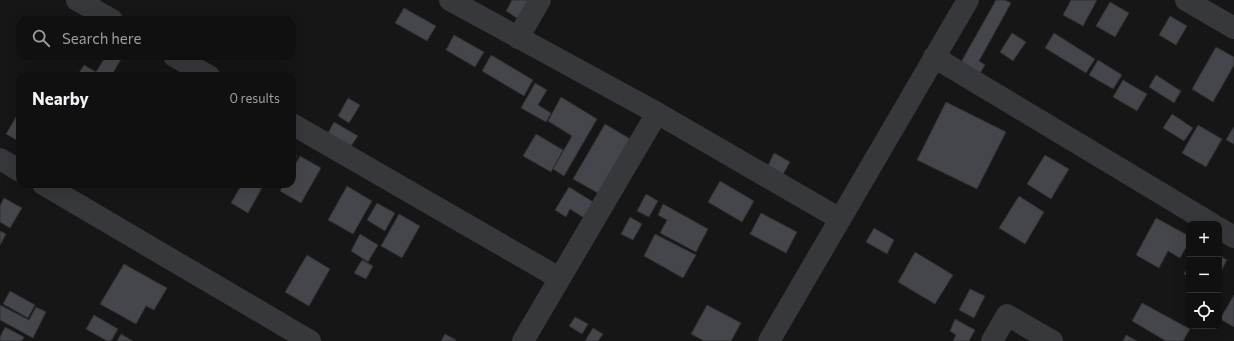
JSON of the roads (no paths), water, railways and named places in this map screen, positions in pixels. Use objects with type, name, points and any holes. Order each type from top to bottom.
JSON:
[{"type":"street","points":[[77,0],[105,16]]},
{"type":"street","points":[[450,0],[657,113],[840,219]]},
{"type":"street","points":[[518,38],[540,0]]},
{"type":"street","points":[[769,341],[968,0]]},
{"type":"street","points":[[1186,0],[1234,28]]},
{"type":"street","points":[[934,57],[1207,221]]},
{"type":"street","points":[[181,60],[202,72]]},
{"type":"street","points":[[523,341],[657,113]]},
{"type":"street","points":[[296,126],[560,278]]},
{"type":"street","points":[[0,159],[16,169]]},
{"type":"street","points":[[49,188],[310,341]]},
{"type":"street","points":[[1222,230],[1234,238]]},
{"type":"street","points":[[992,341],[1007,315],[1052,341]]}]
